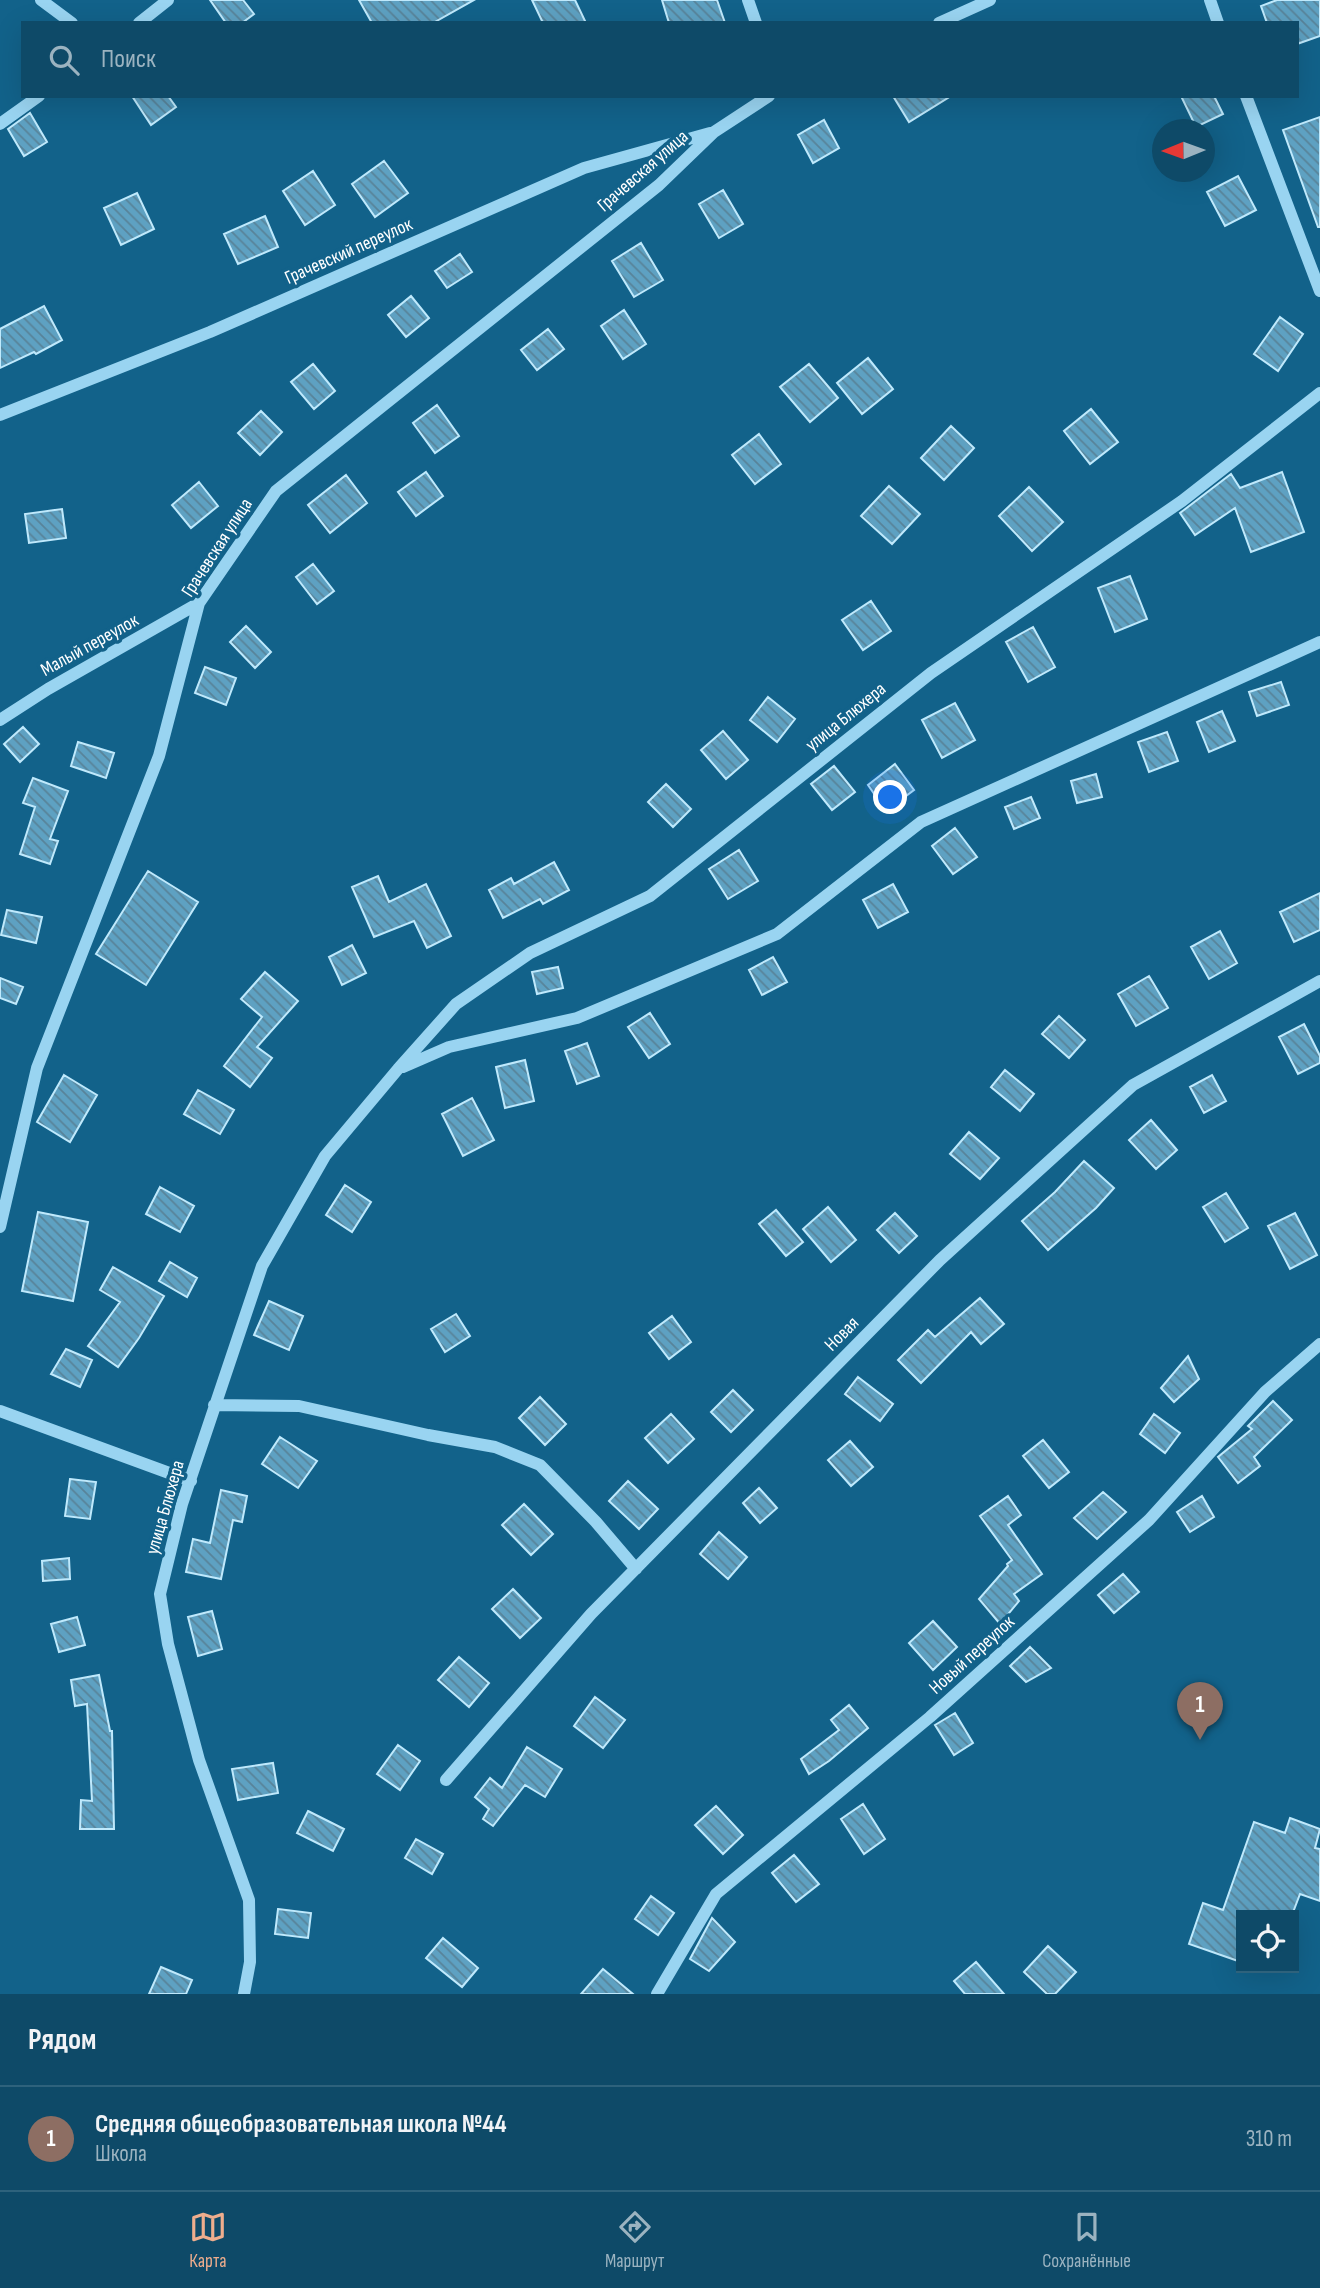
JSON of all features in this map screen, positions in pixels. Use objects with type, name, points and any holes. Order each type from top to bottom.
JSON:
[{"type":"street","points":[[41,0],[69,21]]},
{"type":"street","points":[[142,21],[168,0]]},
{"type":"street","points":[[748,0],[755,21]]},
{"type":"street","points":[[943,21],[990,0]]},
{"type":"street","points":[[1210,0],[1218,21]]},
{"type":"street","points":[[0,124],[36,98]]},
{"type":"street","name":"Грачевская улица","points":[[0,1227],[37,1068],[159,756],[199,603],[276,491],[659,185],[714,132],[766,98]]},
{"type":"street","points":[[1247,98],[1320,291]]},
{"type":"street","name":"Грачевский переулок","points":[[0,415],[210,332],[583,168],[714,132]]},
{"type":"street","name":"улица Блюхера","points":[[244,1994],[250,1962],[249,1900],[199,1760],[168,1644],[160,1594],[182,1504],[262,1266],[325,1156],[456,1004],[530,953],[650,896],[931,673],[1182,501],[1320,393]]},
{"type":"street","name":"Малый переулок","points":[[0,720],[48,689],[199,603]]},
{"type":"street","name":"улица Блюхера","points":[[398,1069],[449,1047],[578,1018],[777,934],[921,822],[1320,642]]},
{"type":"street","name":"Новая","points":[[446,1780],[592,1614],[940,1260],[1133,1085],[1320,981]]},
{"type":"street","name":"Новый переулок","points":[[657,1994],[716,1894],[930,1717],[1149,1520],[1265,1392],[1320,1344]]},
{"type":"street","points":[[214,1405],[299,1406],[495,1447],[540,1465],[596,1522],[636,1569]]},
{"type":"street","points":[[0,1411],[191,1481]]},
{"type":"building","points":[[210,0],[243,0],[254,14],[245,21],[225,21]]},
{"type":"building","points":[[359,0],[474,0],[437,21],[371,21]]},
{"type":"building","points":[[532,0],[575,0],[585,21],[542,21]]},
{"type":"building","points":[[662,0],[717,0],[724,21],[668,21]]},
{"type":"building","points":[[1277,0],[1320,0],[1320,36],[1299,43],[1299,21],[1266,21],[1261,6]]},
{"type":"building","points":[[133,98],[169,98],[176,107],[151,125]]},
{"type":"building","points":[[894,98],[948,98],[909,122]]},
{"type":"building","points":[[1182,98],[1215,98],[1223,114],[1213,119],[1192,119]]},
{"type":"building","points":[[30,113],[47,142],[24,156],[8,129]]},
{"type":"building","points":[[1320,117],[1320,227],[1318,227],[1283,130]]},
{"type":"building","points":[[824,120],[839,148],[813,163],[798,135]]},
{"type":"building","points":[[384,161],[408,193],[375,217],[352,184]]},
{"type":"building","points":[[313,171],[335,205],[305,225],[283,191]]},
{"type":"building","points":[[1238,176],[1256,210],[1225,226],[1207,192]]},
{"type":"building","points":[[723,190],[743,224],[719,238],[699,204]]},
{"type":"building","points":[[137,193],[154,229],[121,245],[104,208]]},
{"type":"building","points":[[265,216],[278,247],[238,264],[224,234]]},
{"type":"building","points":[[641,243],[663,280],[634,297],[612,261]]},
{"type":"building","points":[[460,254],[472,272],[447,288],[435,271]]},
{"type":"building","points":[[411,296],[429,318],[406,337],[388,315]]},
{"type":"building","points":[[44,306],[62,340],[0,368],[0,329]]},
{"type":"building","points":[[624,310],[646,344],[623,359],[601,326]]},
{"type":"building","points":[[1280,317],[1303,334],[1278,371],[1254,354]]},
{"type":"building","points":[[548,329],[564,349],[537,370],[521,350]]},
{"type":"building","points":[[868,358],[893,389],[862,414],[837,383]]},
{"type":"building","points":[[313,364],[335,391],[314,409],[291,382]]},
{"type":"building","points":[[809,364],[838,398],[810,422],[780,387]]},
{"type":"building","points":[[437,405],[459,436],[435,453],[413,423]]},
{"type":"building","points":[[1091,409],[1118,442],[1090,464],[1064,431]]},
{"type":"building","points":[[261,411],[282,432],[260,455],[238,433]]},
{"type":"building","points":[[951,426],[974,448],[944,480],[921,458]]},
{"type":"building","points":[[759,434],[781,464],[755,484],[732,455]]},
{"type":"building","points":[[426,472],[443,496],[416,516],[398,492]]},
{"type":"building","points":[[1282,472],[1304,532],[1251,552],[1235,508],[1195,535],[1180,513],[1231,474],[1240,488]]},
{"type":"building","points":[[346,475],[367,503],[330,533],[308,505]]},
{"type":"building","points":[[199,482],[218,506],[191,528],[172,505]]},
{"type":"building","points":[[889,486],[920,514],[892,544],[861,516]]},
{"type":"building","points":[[1029,487],[1063,522],[1032,551],[999,516]]},
{"type":"building","points":[[62,509],[66,538],[29,543],[25,514]]},
{"type":"building","points":[[313,564],[334,591],[317,604],[296,577]]},
{"type":"building","points":[[1130,576],[1147,619],[1115,632],[1098,588]]},
{"type":"building","points":[[871,601],[891,631],[863,650],[842,620]]},
{"type":"building","points":[[246,626],[271,652],[255,668],[230,642]]},
{"type":"building","points":[[1033,627],[1055,667],[1028,682],[1006,642]]},
{"type":"building","points":[[205,667],[236,678],[226,705],[195,693]]},
{"type":"building","points":[[1281,682],[1289,705],[1257,716],[1249,692]]},
{"type":"building","points":[[768,697],[795,719],[777,742],[750,720]]},
{"type":"building","points":[[955,703],[975,740],[942,758],[922,720]]},
{"type":"building","points":[[1222,711],[1235,741],[1209,752],[1197,722]]},
{"type":"building","points":[[23,727],[39,744],[20,762],[4,744]]},
{"type":"building","points":[[723,731],[748,760],[726,779],[701,750]]},
{"type":"building","points":[[1167,732],[1178,761],[1149,772],[1138,742]]},
{"type":"building","points":[[78,742],[114,753],[106,778],[71,766]]},
{"type":"building","points":[[895,764],[914,790],[886,811],[868,785]]},
{"type":"building","points":[[834,766],[855,792],[832,810],[811,784]]},
{"type":"building","points":[[1096,774],[1102,797],[1077,803],[1071,781]]},
{"type":"building","points":[[33,778],[68,791],[50,839],[58,841],[50,864],[20,854],[35,807],[23,803]]},
{"type":"building","points":[[666,784],[691,809],[673,827],[648,802]]},
{"type":"building","points":[[1031,797],[1040,818],[1014,829],[1005,807]]},
{"type":"building","points":[[955,828],[977,857],[953,874],[932,846]]},
{"type":"building","points":[[739,850],[758,881],[728,899],[709,869]]},
{"type":"building","points":[[554,862],[569,890],[543,904],[540,899],[503,918],[489,890],[511,878],[514,884]]},
{"type":"building","points":[[148,871],[198,902],[146,985],[96,954]]},
{"type":"building","points":[[378,876],[389,902],[426,884],[451,936],[427,948],[414,921],[374,937],[352,887]]},
{"type":"building","points":[[893,884],[908,912],[878,928],[863,900]]},
{"type":"building","points":[[1320,893],[1320,930],[1294,942],[1280,912]]},
{"type":"building","points":[[7,910],[42,917],[36,943],[1,935]]},
{"type":"building","points":[[1220,931],[1237,963],[1209,979],[1191,947]]},
{"type":"building","points":[[352,945],[366,973],[342,985],[329,957]]},
{"type":"building","points":[[773,957],[787,982],[762,995],[749,970]]},
{"type":"building","points":[[558,967],[563,988],[537,994],[532,972]]},
{"type":"building","points":[[265,972],[298,1001],[257,1047],[272,1058],[250,1087],[224,1066],[262,1017],[241,999]]},
{"type":"building","points":[[1149,976],[1168,1008],[1136,1026],[1118,994]]},
{"type":"building","points":[[0,978],[23,987],[16,1004],[0,998]]},
{"type":"building","points":[[650,1013],[670,1044],[649,1058],[628,1027]]},
{"type":"building","points":[[1059,1016],[1085,1040],[1069,1058],[1042,1034]]},
{"type":"building","points":[[1304,1024],[1320,1056],[1320,1063],[1298,1074],[1279,1037]]},
{"type":"building","points":[[587,1043],[599,1076],[577,1084],[565,1051]]},
{"type":"building","points":[[525,1060],[534,1101],[505,1108],[496,1067]]},
{"type":"building","points":[[1005,1070],[1034,1094],[1020,1111],[991,1087]]},
{"type":"building","points":[[64,1075],[97,1095],[70,1142],[37,1122]]},
{"type":"building","points":[[1212,1075],[1226,1101],[1204,1113],[1190,1087]]},
{"type":"building","points":[[198,1090],[234,1110],[220,1134],[184,1114]]},
{"type":"building","points":[[472,1098],[494,1140],[463,1156],[442,1114]]},
{"type":"building","points":[[1151,1120],[1177,1150],[1156,1169],[1129,1140]]},
{"type":"building","points":[[969,1132],[999,1158],[980,1179],[950,1154]]},
{"type":"building","points":[[1084,1161],[1114,1188],[1096,1208],[1048,1250],[1022,1221],[1055,1192]]},
{"type":"building","points":[[345,1185],[371,1202],[352,1232],[326,1215]]},
{"type":"building","points":[[160,1187],[194,1206],[180,1232],[146,1214]]},
{"type":"building","points":[[1226,1193],[1248,1228],[1225,1242],[1203,1207]]},
{"type":"building","points":[[828,1207],[856,1240],[831,1262],[803,1229]]},
{"type":"building","points":[[776,1210],[803,1242],[786,1256],[759,1224]]},
{"type":"building","points":[[38,1212],[88,1222],[73,1301],[22,1291]]},
{"type":"building","points":[[895,1213],[917,1236],[899,1253],[877,1230]]},
{"type":"building","points":[[1295,1213],[1317,1255],[1290,1269],[1268,1226]]},
{"type":"building","points":[[170,1262],[197,1278],[187,1297],[159,1281]]},
{"type":"building","points":[[113,1267],[164,1296],[118,1367],[88,1346],[120,1302],[100,1290]]},
{"type":"building","points":[[980,1298],[1004,1324],[981,1344],[971,1332],[921,1383],[898,1360],[928,1330],[935,1337]]},
{"type":"building","points":[[269,1301],[303,1316],[289,1350],[254,1335]]},
{"type":"building","points":[[456,1314],[470,1336],[445,1352],[431,1329]]},
{"type":"building","points":[[672,1316],[691,1342],[669,1359],[649,1333]]},
{"type":"building","points":[[66,1349],[92,1360],[80,1387],[51,1374]]},
{"type":"building","points":[[1188,1356],[1199,1379],[1174,1402],[1161,1388]]},
{"type":"building","points":[[858,1377],[893,1404],[880,1421],[845,1394]]},
{"type":"building","points":[[733,1390],[753,1410],[731,1432],[711,1412]]},
{"type":"building","points":[[540,1397],[566,1424],[545,1445],[519,1418]]},
{"type":"building","points":[[1273,1401],[1292,1420],[1254,1457],[1260,1466],[1238,1483],[1218,1457],[1252,1429],[1248,1426]]},
{"type":"building","points":[[671,1414],[694,1439],[668,1463],[645,1438]]},
{"type":"building","points":[[1154,1414],[1180,1433],[1165,1453],[1140,1434]]},
{"type":"building","points":[[280,1437],[317,1461],[298,1488],[262,1464]]},
{"type":"building","points":[[1043,1440],[1069,1472],[1049,1488],[1023,1456]]},
{"type":"building","points":[[850,1441],[873,1467],[851,1486],[828,1460]]},
{"type":"building","points":[[70,1479],[96,1482],[90,1519],[65,1516]]},
{"type":"building","points":[[628,1481],[658,1509],[639,1529],[609,1501]]},
{"type":"building","points":[[759,1488],[777,1508],[760,1523],[743,1503]]},
{"type":"building","points":[[221,1490],[247,1496],[242,1522],[233,1520],[221,1579],[186,1572],[193,1539],[210,1543]]},
{"type":"building","points":[[1103,1492],[1126,1512],[1097,1539],[1074,1518]]},
{"type":"building","points":[[1008,1496],[1021,1515],[1008,1525],[1042,1574],[1014,1594],[1019,1601],[1000,1624],[979,1599],[1012,1560],[980,1516]]},
{"type":"building","points":[[1202,1496],[1214,1517],[1190,1532],[1177,1512]]},
{"type":"building","points":[[524,1504],[553,1534],[531,1555],[502,1525]]},
{"type":"building","points":[[719,1532],[747,1557],[728,1579],[700,1554]]},
{"type":"building","points":[[69,1558],[70,1579],[43,1581],[42,1561]]},
{"type":"building","points":[[1123,1574],[1139,1592],[1114,1613],[1098,1595]]},
{"type":"building","points":[[513,1589],[541,1618],[520,1638],[492,1609]]},
{"type":"building","points":[[212,1611],[222,1649],[198,1656],[188,1617]]},
{"type":"building","points":[[77,1617],[85,1645],[59,1652],[51,1624]]},
{"type":"building","points":[[933,1621],[957,1647],[933,1670],[909,1643]]},
{"type":"building","points":[[1030,1647],[1051,1668],[1026,1682],[1010,1666]]},
{"type":"building","points":[[459,1657],[489,1683],[469,1707],[438,1680]]},
{"type":"building","points":[[99,1675],[112,1731],[114,1829],[80,1829],[81,1800],[92,1801],[87,1704],[75,1706],[71,1680]]},
{"type":"building","points":[[595,1697],[625,1720],[603,1748],[574,1726]]},
{"type":"building","points":[[849,1705],[868,1728],[809,1774],[801,1759],[839,1730],[831,1720]]},
{"type":"building","points":[[955,1713],[973,1743],[954,1755],[935,1725]]},
{"type":"building","points":[[398,1745],[420,1761],[400,1790],[377,1774]]},
{"type":"building","points":[[527,1747],[562,1769],[545,1797],[525,1785],[493,1826],[483,1819],[489,1809],[475,1797],[490,1778],[502,1788]]},
{"type":"building","points":[[273,1763],[278,1793],[238,1800],[232,1769]]},
{"type":"building","points":[[863,1804],[885,1839],[864,1854],[841,1819]]},
{"type":"building","points":[[716,1806],[743,1835],[723,1854],[695,1825]]},
{"type":"building","points":[[308,1811],[344,1829],[333,1851],[297,1833]]},
{"type":"building","points":[[1290,1818],[1320,1829],[1315,1848],[1320,1849],[1320,1901],[1300,1894],[1294,1910],[1236,1910],[1236,1960],[1189,1944],[1203,1903],[1223,1910],[1254,1822],[1285,1833]]},
{"type":"building","points":[[416,1839],[443,1854],[432,1874],[405,1858]]},
{"type":"building","points":[[794,1855],[819,1884],[796,1902],[772,1873]]},
{"type":"building","points":[[651,1896],[674,1913],[658,1935],[635,1919]]},
{"type":"building","points":[[278,1909],[311,1913],[308,1938],[275,1934]]},
{"type":"building","points":[[712,1918],[735,1942],[709,1971],[690,1959]]},
{"type":"building","points":[[443,1938],[478,1968],[462,1987],[426,1958]]},
{"type":"building","points":[[1048,1946],[1076,1972],[1055,1994],[1047,1994],[1024,1972]]},
{"type":"building","points":[[976,1962],[1004,1994],[965,1994],[954,1981]]},
{"type":"building","points":[[161,1967],[192,1980],[186,1994],[149,1994]]},
{"type":"building","points":[[603,1969],[633,1994],[581,1994]]},
{"type":"place","name":"Средняя общеобразовательная школа №44","points":[[1200,1740]]}]
